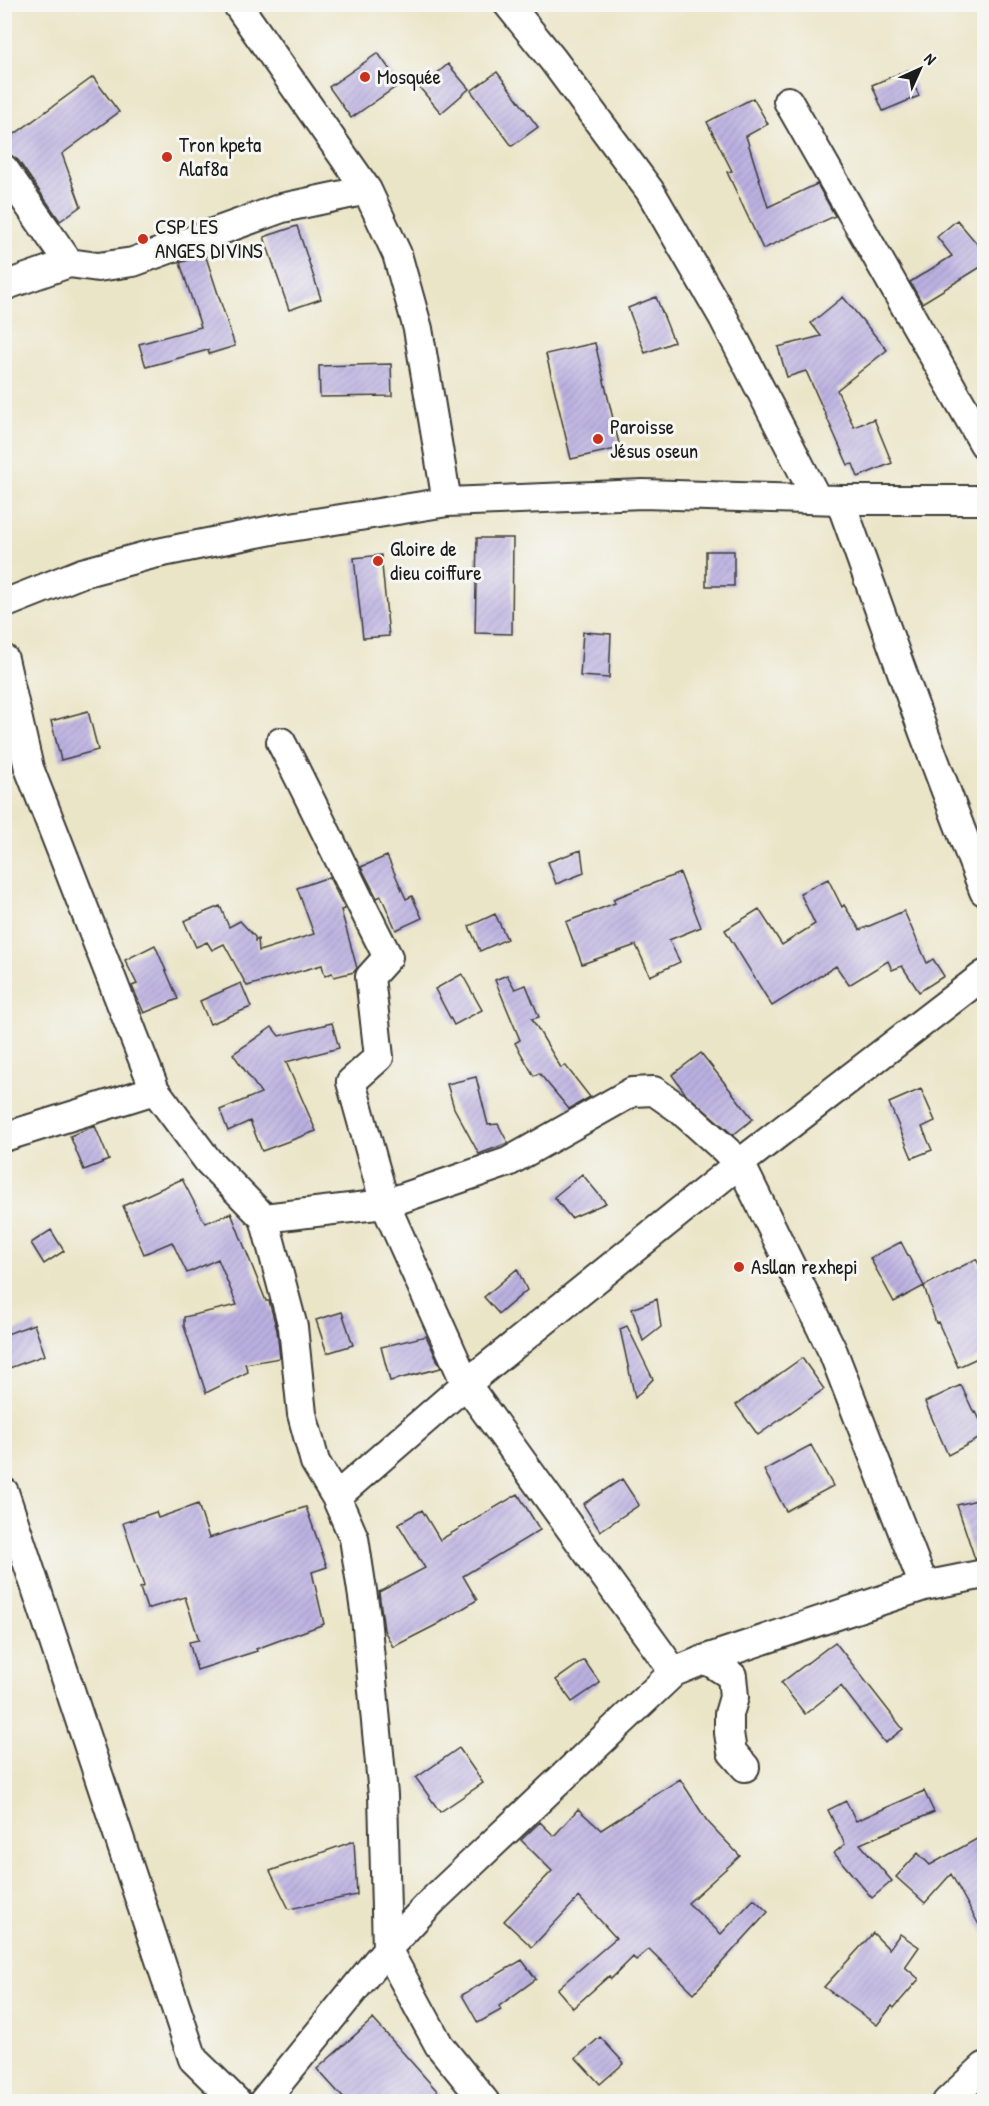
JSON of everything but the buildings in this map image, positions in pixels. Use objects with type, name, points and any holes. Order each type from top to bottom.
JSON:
[{"type":"street","points":[[237,4],[367,190],[397,254],[418,329],[447,502]]},
{"type":"street","points":[[508,5],[553,60],[650,192],[829,500],[924,733],[984,891]]},
{"type":"street","points":[[788,101],[984,444]]},
{"type":"street","points":[[4,169],[69,263]]},
{"type":"street","points":[[4,286],[69,263],[98,267],[133,262],[282,208],[367,190]]},
{"type":"street","points":[[4,604],[82,573],[153,554],[272,530],[447,502],[643,494],[829,500],[984,500]]},
{"type":"street","points":[[4,659],[29,768],[155,1090],[208,1161],[264,1218],[293,1327],[302,1414],[315,1462],[336,1497],[354,1539],[366,1617],[383,1795],[387,1949],[439,2045],[485,2102]]},
{"type":"street","points":[[280,742],[317,810],[353,892],[388,957],[370,977],[379,1057],[351,1082],[385,1204],[466,1384],[674,1672]]},
{"type":"street","points":[[336,1497],[466,1384],[740,1163],[984,975]]},
{"type":"street","points":[[4,1137],[155,1090]]},
{"type":"street","points":[[264,1218],[385,1204],[508,1162],[632,1092],[654,1090],[681,1110],[740,1163],[833,1352],[924,1586]]},
{"type":"street","points":[[4,1492],[193,2059],[237,2102]]},
{"type":"street","points":[[263,2102],[387,1949],[441,1892],[674,1672],[706,1659],[924,1586],[984,1574]]},
{"type":"street","points":[[706,1659],[732,1676],[734,1697],[729,1714],[729,1733],[732,1752],[745,1767]]},
{"type":"street","points":[[947,2102],[984,2067]]},
{"type":"place","name":"Mosquée","points":[[365,77]]},
{"type":"place","name":"Tron kpeta Alaf8a","points":[[167,157]]},
{"type":"place","name":"CSP LES ANGES DIVINS","points":[[143,239]]},
{"type":"place","name":"Paroisse Jésus oseun","points":[[598,439]]},
{"type":"place","name":"Gloire de dieu coiffure","points":[[378,561]]},
{"type":"place","name":"Asllan rexhepi","points":[[739,1267]]}]
